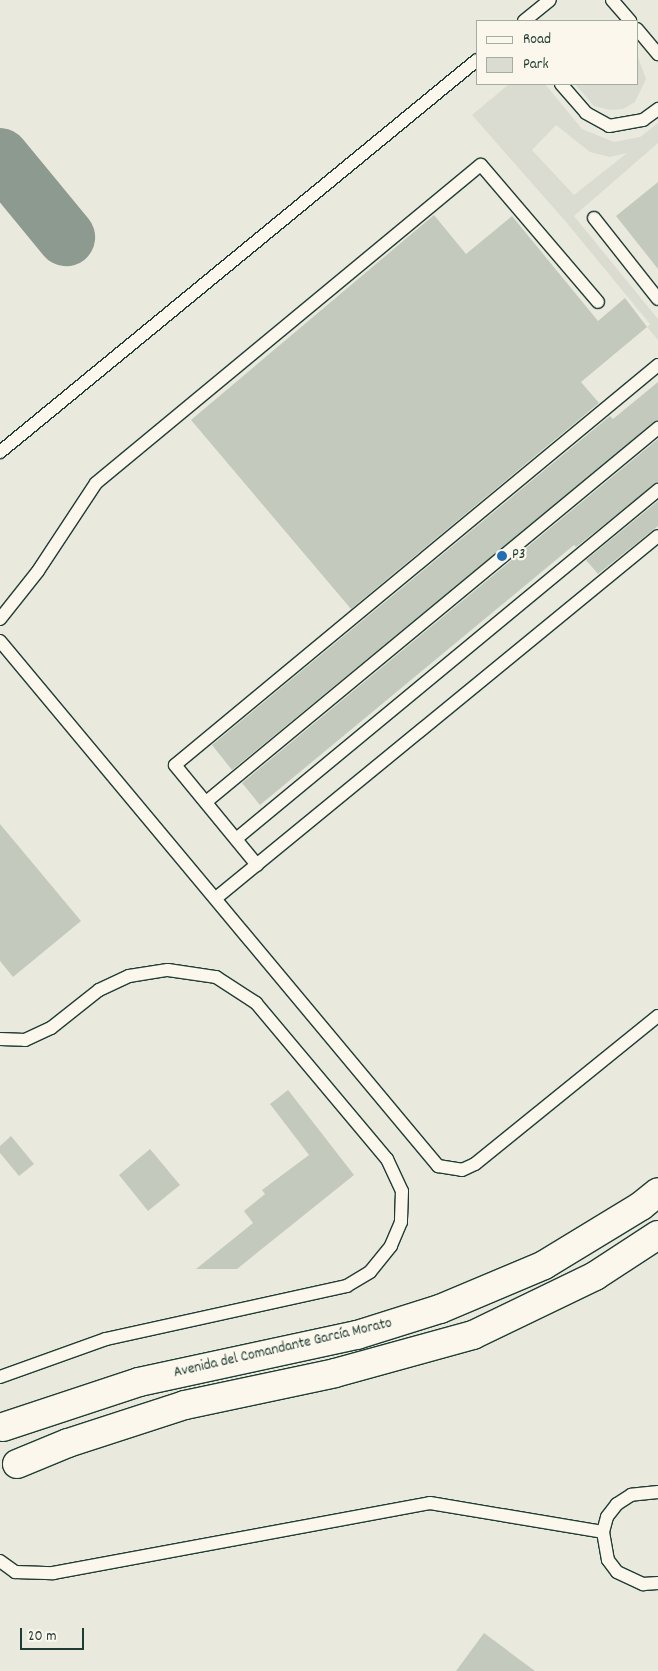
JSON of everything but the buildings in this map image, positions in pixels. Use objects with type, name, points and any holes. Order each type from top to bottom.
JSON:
[{"type":"main road","name":"Avenida del Comandante García Morato","points":[[3,1427],[139,1382],[357,1335],[440,1309],[544,1265],[641,1206],[658,1192]]},
{"type":"main road","points":[[17,1464],[68,1443],[185,1406],[335,1373],[473,1335],[595,1276],[658,1235]]},
{"type":"lane","points":[[525,20],[550,0]]},
{"type":"lane","points":[[612,0],[629,20]]},
{"type":"lane","points":[[638,30],[658,54]]},
{"type":"lane","points":[[0,452],[476,61]]},
{"type":"lane","points":[[562,85],[586,113],[610,126],[643,120],[658,109]]},
{"type":"lane","points":[[0,619],[38,572],[96,483],[481,165],[598,302]]},
{"type":"lane","points":[[594,218],[658,299]]},
{"type":"lane","points":[[257,864],[175,765],[658,365]]},
{"type":"lane","points":[[206,802],[658,428]]},
{"type":"lane","points":[[236,838],[658,490]]},
{"type":"lane","points":[[216,898],[658,536]]},
{"type":"lane","points":[[0,640],[438,1166],[448,1170],[462,1170],[474,1164],[658,1016]]},
{"type":"lane","points":[[0,1039],[25,1040],[51,1028],[99,990],[129,976],[168,970],[216,977],[256,1003],[387,1159],[402,1191],[401,1222],[391,1246],[370,1272],[347,1286],[106,1339],[0,1377]]},
{"type":"lane","points":[[658,1492],[631,1495],[617,1504],[607,1516],[603,1532],[608,1560],[617,1572],[643,1584],[658,1584]]},
{"type":"lane","points":[[0,1560],[15,1572],[52,1573],[430,1503],[603,1532]]},
{"type":"shaded area","points":[[0,0],[658,0],[658,1671],[0,1671]]},
{"type":"green space","points":[[638,58],[646,79],[635,102],[623,109],[610,110],[594,106],[576,85],[638,85]]},
{"type":"green space","points":[[508,85],[546,85],[582,129],[614,142],[640,137],[658,123],[658,143],[574,216],[658,319],[658,340],[647,327],[650,324],[566,222],[472,115]],"holes":[[[556,125],[590,152],[610,157],[627,153],[574,195],[532,150]]]},
{"type":"taxiway","points":[[0,157],[66,237]]},
{"type":"place","name":"P3","points":[[502,556]]}]
